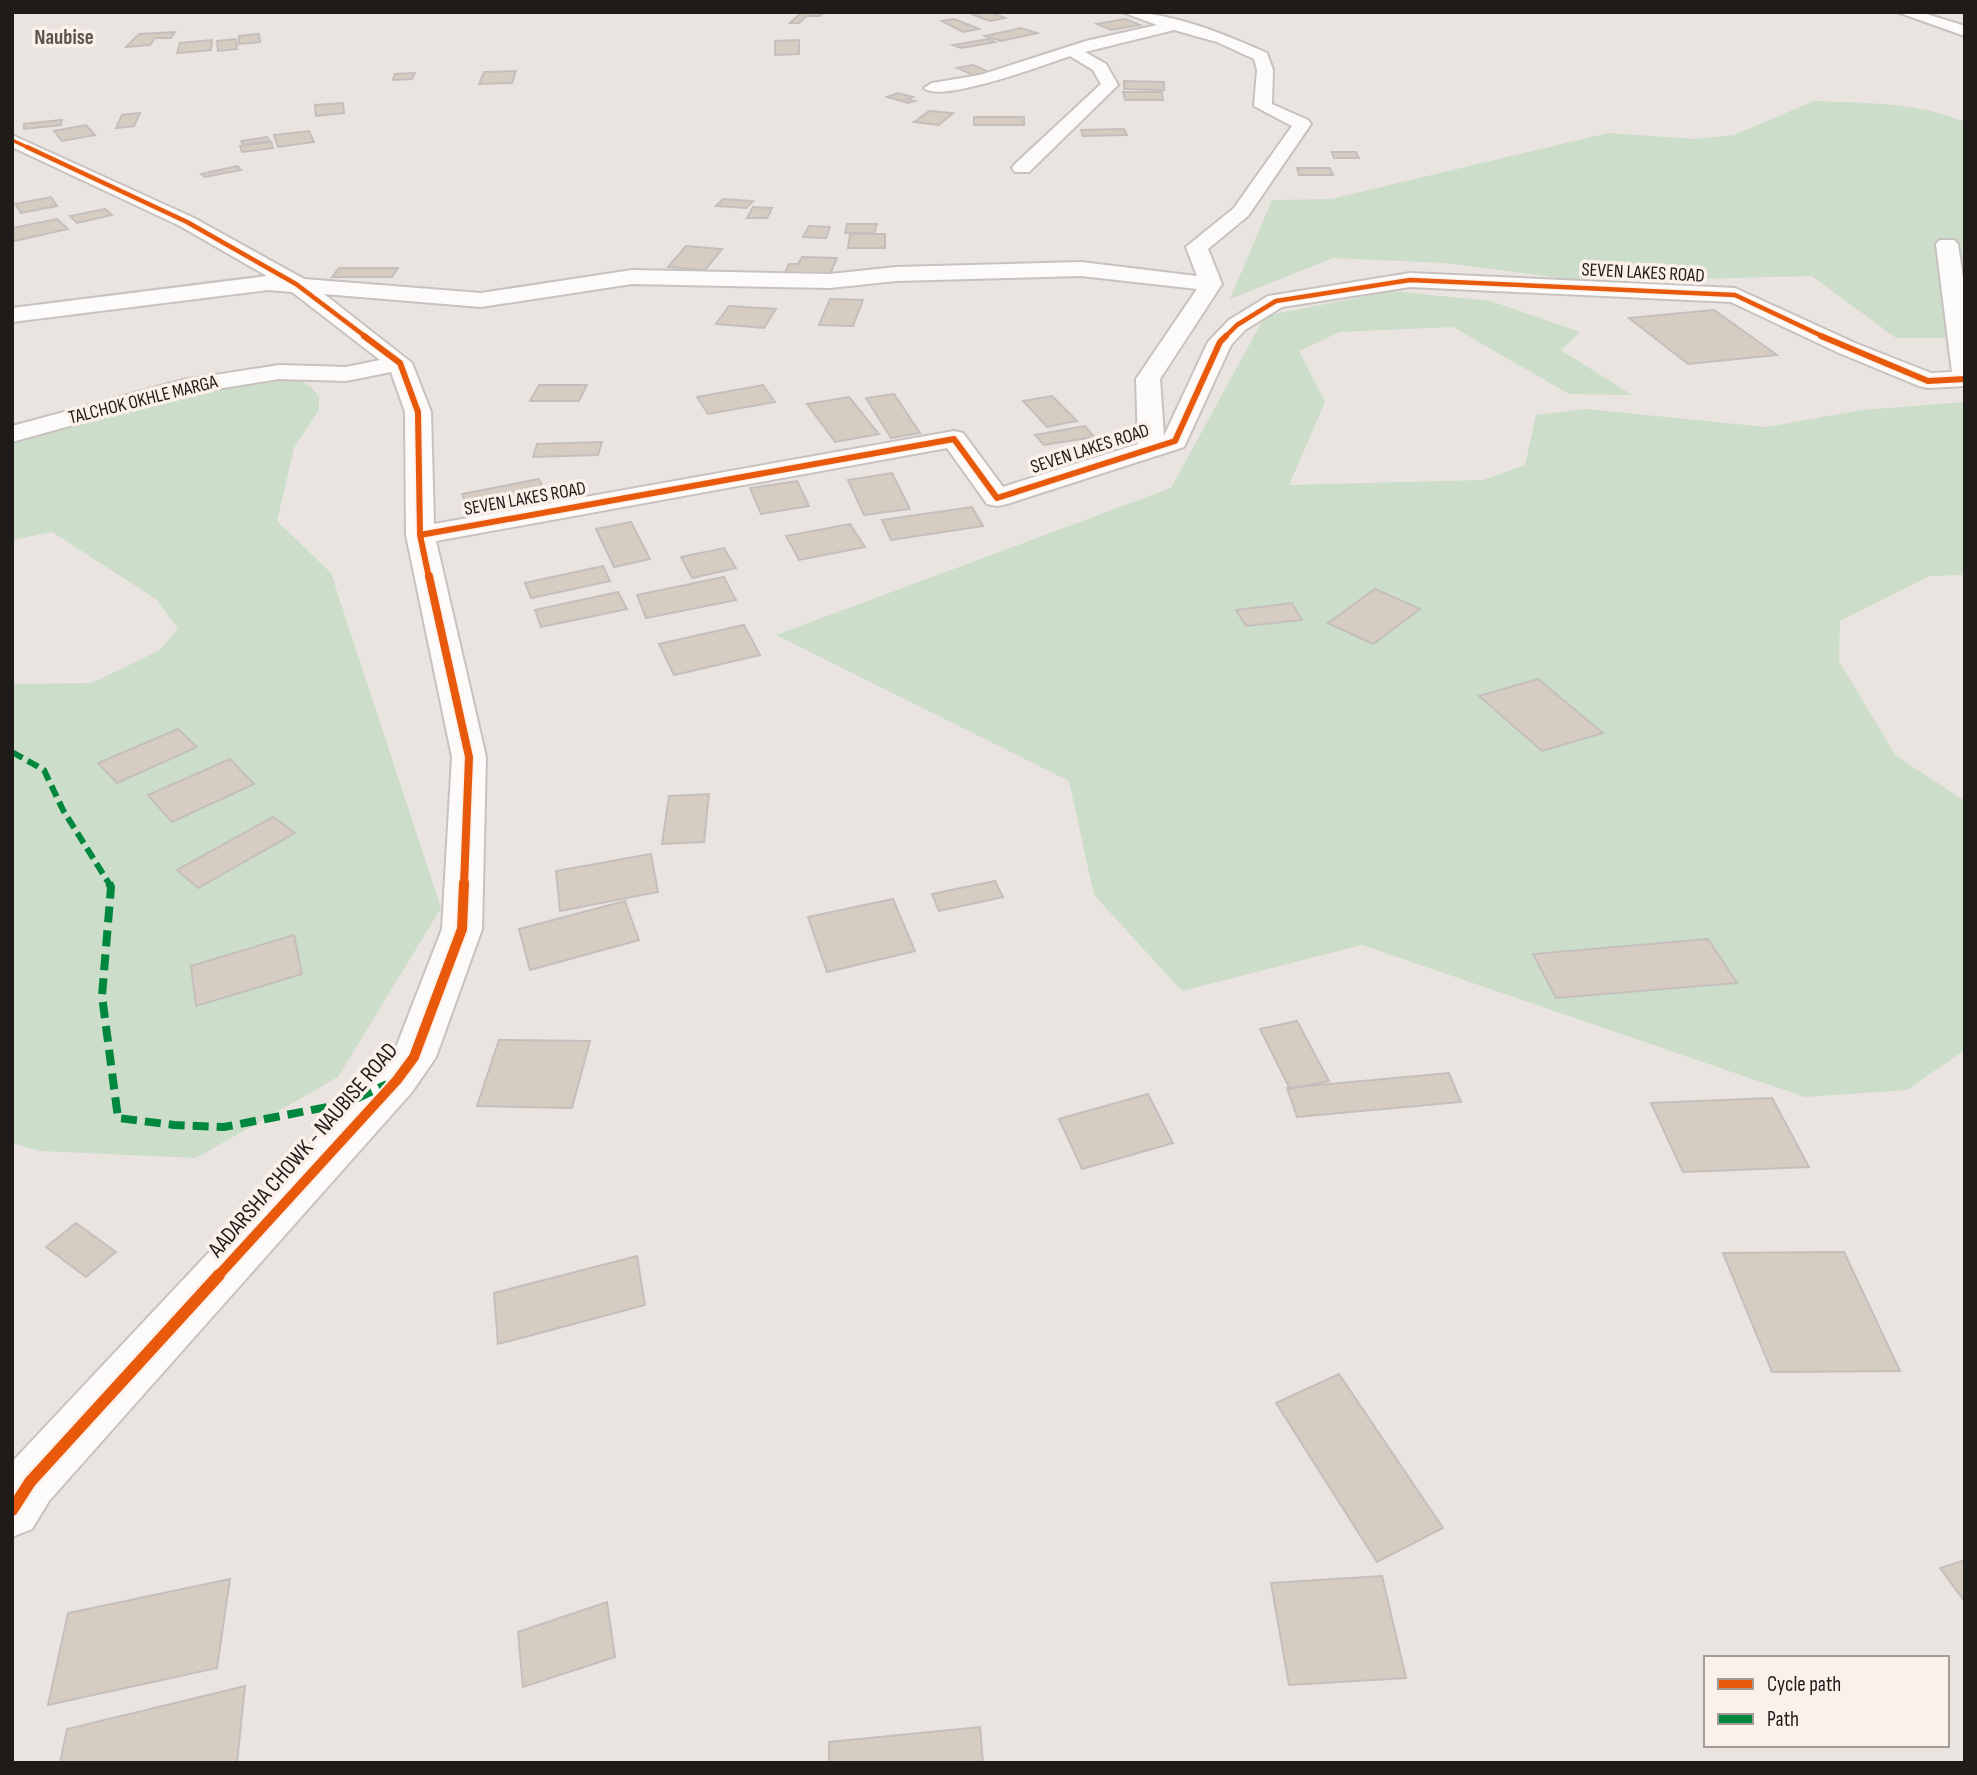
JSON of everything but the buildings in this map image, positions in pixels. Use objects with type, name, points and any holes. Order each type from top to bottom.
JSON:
[{"type":"street","points":[[1129,12],[1222,39],[1261,56],[1265,70],[1263,106],[1301,124],[1241,212],[1198,247],[1211,284]]},
{"type":"street","points":[[1904,12],[1965,31]]},
{"type":"street","points":[[932,88],[983,80],[1072,50],[1139,32],[1174,27]]},
{"type":"street","points":[[1022,168],[1110,85],[1100,67],[1072,50]]},
{"type":"street","points":[[12,140],[187,222],[296,284],[400,363]]},
{"type":"street","name":"SEVEN LAKES ROAD","points":[[420,535],[954,439],[997,498],[1175,441],[1220,342],[1237,325],[1276,301],[1410,280],[1735,295],[1847,348],[1928,381],[1965,377],[1947,244]]},
{"type":"street","points":[[12,315],[234,286],[296,284],[481,300],[632,277],[830,281],[896,274],[1082,269],[1211,284]]},
{"type":"street","points":[[1151,447],[1148,379],[1211,284]]},
{"type":"street","name":"TALCHOK OKHLE MARGA","points":[[12,434],[183,387],[279,372],[346,374],[400,363]]},
{"type":"street","name":"AADARSHA CHOWK - NAUBISE ROAD","points":[[12,1510],[30,1482],[397,1080],[414,1057],[462,929],[469,757],[420,535],[418,412],[400,363]]},
{"type":"green space","points":[[1814,101],[1909,107],[1947,115],[1965,122],[1965,330],[1952,338],[1896,338],[1812,276],[1592,282],[1445,263],[1333,258],[1230,299],[1272,200],[1331,199],[1608,133],[1695,139],[1734,135]]},
{"type":"green space","points":[[1392,291],[1491,301],[1580,332],[1561,350],[1632,395],[1569,394],[1453,327],[1340,332],[1299,351],[1325,402],[1289,485],[1483,480],[1525,465],[1536,415],[1586,409],[1766,427],[1862,410],[1965,402],[1965,575],[1930,576],[1840,621],[1839,661],[1896,756],[1965,801],[1965,1050],[1907,1090],[1805,1097],[1362,945],[1182,991],[1094,895],[1069,781],[776,635],[1171,488],[1265,316]]},
{"type":"green space","points":[[295,378],[310,386],[319,396],[319,410],[294,448],[277,521],[331,573],[441,908],[338,1077],[196,1158],[40,1151],[12,1143],[12,684],[92,683],[160,650],[178,629],[156,599],[52,532],[12,540],[12,424],[183,387]]},
{"type":"marked path","points":[[12,752],[44,770],[63,810],[111,887],[102,996],[118,1118],[174,1125],[224,1127],[348,1103],[387,1084]]},
{"type":"cycle path","points":[[12,140],[187,222],[296,284],[400,363],[418,412],[420,535],[469,757],[462,929],[414,1057],[397,1080],[30,1482],[12,1510]]},
{"type":"cycle path","points":[[420,535],[954,439],[997,498],[1175,441],[1220,342],[1237,325],[1276,301],[1410,280],[1735,295],[1847,348],[1928,381],[1965,379]]},
{"type":"district","name":"Naubise","points":[[64,37]]}]
